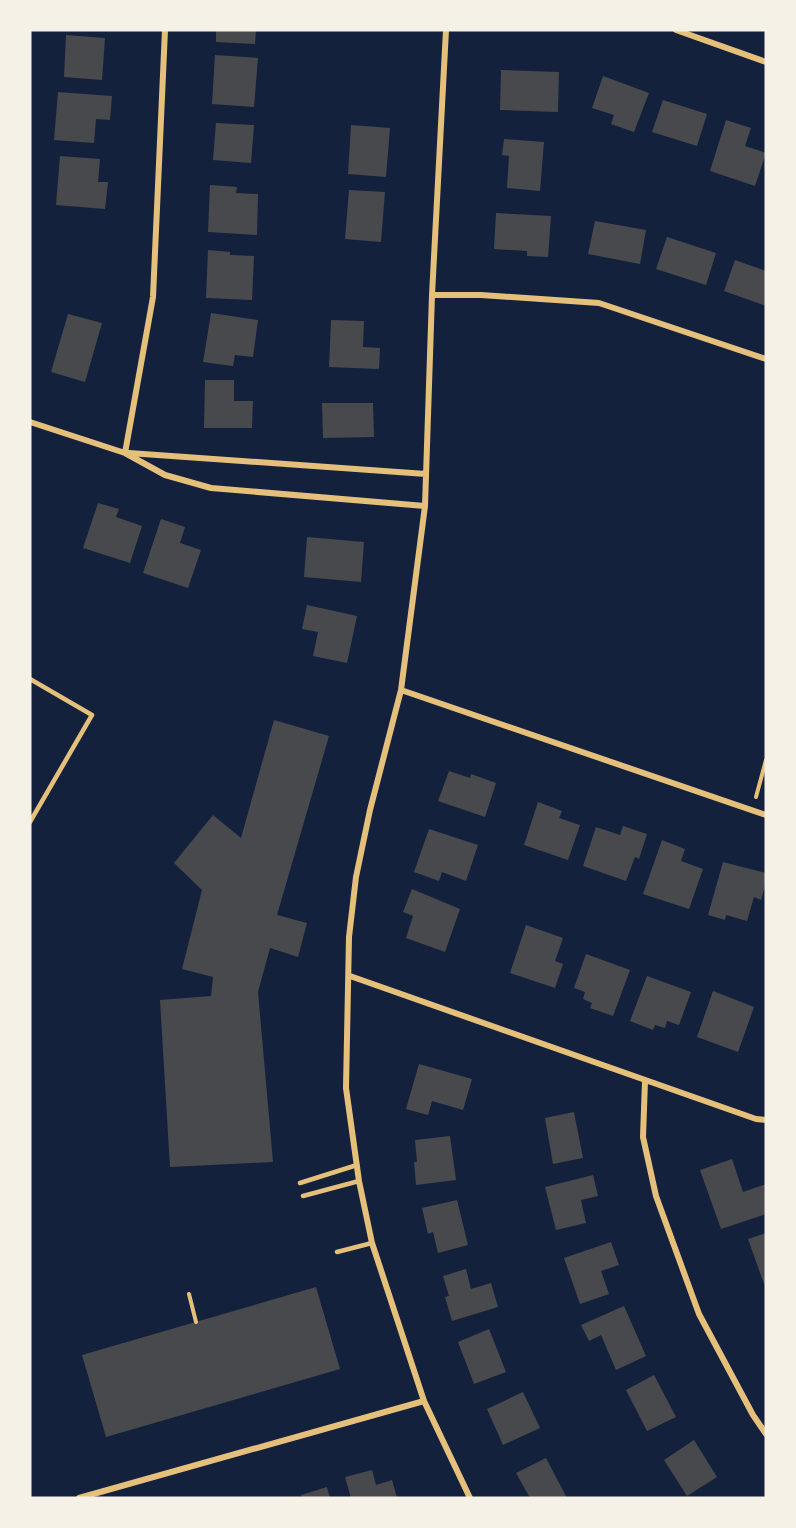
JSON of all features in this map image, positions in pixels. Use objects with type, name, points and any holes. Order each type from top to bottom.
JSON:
[{"type":"street","points":[[125,453],[153,297],[165,30]]},
{"type":"street","points":[[446,30],[432,295],[425,506],[400,690],[370,810],[356,878],[349,937],[346,1088],[359,1181],[372,1243],[424,1401],[470,1498]]},
{"type":"street","points":[[675,30],[766,62]]},
{"type":"street","points":[[432,295],[599,303],[766,359]]},
{"type":"street","points":[[30,422],[125,453],[165,475],[211,488],[425,506]]},
{"type":"street","points":[[125,453],[426,474]]},
{"type":"street","points":[[400,690],[766,815]]},
{"type":"street","points":[[350,976],[645,1081],[756,1119],[766,1120]]},
{"type":"street","points":[[645,1081],[643,1137],[656,1196],[699,1314],[753,1415],[766,1434]]},
{"type":"street","points":[[80,1498],[424,1401]]},
{"type":"lane","points":[[30,679],[92,715],[30,822]]},
{"type":"lane","points":[[300,1184],[357,1165]]},
{"type":"lane","points":[[303,1196],[359,1181]]},
{"type":"lane","points":[[337,1252],[372,1243]]},
{"type":"path","points":[[753,812],[766,760]]},
{"type":"path","points":[[189,1294],[196,1322]]},
{"type":"building","points":[[216,30],[256,30],[255,44],[216,42]]},
{"type":"building","points":[[66,35],[105,38],[102,80],[64,77]]},
{"type":"building","points":[[215,55],[258,58],[254,107],[212,104]]},
{"type":"building","points":[[501,70],[559,72],[558,112],[500,110]]},
{"type":"building","points":[[603,76],[649,93],[634,132],[611,124],[614,115],[592,108]]},
{"type":"building","points":[[58,92],[112,96],[110,120],[96,119],[94,143],[54,140]]},
{"type":"building","points":[[663,100],[707,114],[697,146],[652,132]]},
{"type":"building","points":[[726,120],[751,128],[745,146],[766,153],[755,186],[710,171]]},
{"type":"building","points":[[216,123],[254,125],[251,163],[213,160]]},
{"type":"building","points":[[351,125],[390,128],[386,177],[348,174]]},
{"type":"building","points":[[504,139],[544,142],[540,191],[507,188],[509,156],[502,155]]},
{"type":"building","points":[[60,156],[100,159],[98,182],[108,182],[105,209],[56,205]]},
{"type":"building","points":[[210,185],[237,187],[236,193],[258,194],[257,235],[208,232]]},
{"type":"building","points":[[349,190],[385,192],[381,242],[345,239]]},
{"type":"building","points":[[496,213],[551,216],[548,257],[527,256],[527,251],[494,249]]},
{"type":"building","points":[[595,221],[646,230],[640,264],[588,254]]},
{"type":"building","points":[[667,237],[716,253],[706,285],[656,269]]},
{"type":"building","points":[[208,250],[230,252],[230,255],[254,256],[252,300],[206,298]]},
{"type":"building","points":[[735,260],[766,271],[766,306],[724,291]]},
{"type":"building","points":[[211,313],[258,320],[253,357],[235,355],[233,366],[203,362]]},
{"type":"building","points":[[68,314],[102,323],[85,382],[51,372]]},
{"type":"building","points":[[331,320],[364,321],[363,347],[380,348],[379,369],[329,367]]},
{"type":"building","points":[[205,380],[234,380],[234,401],[253,401],[252,428],[204,428]]},
{"type":"building","points":[[322,403],[373,403],[374,437],[323,438]]},
{"type":"building","points":[[98,503],[119,509],[116,517],[142,526],[130,563],[83,548]]},
{"type":"building","points":[[161,519],[185,527],[180,543],[201,550],[188,588],[143,573]]},
{"type":"building","points":[[307,537],[364,542],[361,582],[304,577]]},
{"type":"building","points":[[307,605],[357,616],[347,663],[313,656],[318,632],[302,629]]},
{"type":"building","points":[[274,720],[329,736],[277,915],[307,923],[298,957],[270,948],[258,992],[273,1162],[170,1167],[160,1000],[211,996],[213,977],[182,969],[202,890],[174,863],[213,815],[241,838]]},
{"type":"building","points":[[449,771],[470,778],[471,774],[496,783],[485,817],[438,801]]},
{"type":"building","points":[[538,802],[562,811],[559,818],[580,825],[568,860],[524,845]]},
{"type":"building","points":[[623,826],[647,834],[639,859],[635,857],[626,881],[583,866],[596,827],[620,835]]},
{"type":"building","points":[[429,829],[478,845],[466,881],[442,872],[439,881],[414,872]]},
{"type":"building","points":[[662,840],[685,849],[681,861],[703,869],[689,909],[643,894]]},
{"type":"building","points":[[723,862],[766,873],[761,900],[754,897],[747,921],[726,915],[725,920],[708,915]]},
{"type":"building","points":[[412,889],[460,909],[445,952],[406,938],[413,916],[403,912]]},
{"type":"building","points":[[526,925],[563,938],[555,961],[563,964],[555,988],[510,973]]},
{"type":"building","points":[[586,954],[630,970],[613,1016],[590,1008],[592,1003],[583,999],[585,992],[574,988]]},
{"type":"building","points":[[647,976],[691,992],[679,1025],[667,1021],[665,1028],[655,1025],[653,1030],[630,1021]]},
{"type":"building","points":[[713,991],[754,1007],[738,1052],[697,1037]]},
{"type":"building","points":[[419,1064],[472,1079],[463,1110],[432,1101],[428,1115],[406,1109]]},
{"type":"building","points":[[574,1112],[583,1158],[553,1164],[545,1118]]},
{"type":"building","points":[[450,1136],[456,1180],[416,1185],[415,1140]]},
{"type":"building","points":[[732,1159],[743,1192],[766,1184],[766,1214],[721,1229],[700,1170]]},
{"type":"building","points":[[593,1175],[598,1196],[581,1200],[586,1223],[556,1230],[545,1187]]},
{"type":"building","points":[[457,1200],[468,1245],[438,1253],[433,1232],[428,1234],[422,1208]]},
{"type":"building","points":[[766,1233],[766,1283],[764,1284],[748,1239]]},
{"type":"building","points":[[611,1242],[619,1265],[601,1271],[609,1294],[580,1304],[564,1258]]},
{"type":"building","points":[[466,1269],[471,1289],[491,1283],[498,1307],[452,1321],[445,1297],[449,1296],[443,1276]]},
{"type":"building","points":[[316,1287],[340,1369],[106,1437],[82,1355]]},
{"type":"building","points":[[624,1306],[646,1356],[616,1370],[601,1335],[589,1341],[581,1325]]},
{"type":"building","points":[[489,1329],[506,1372],[474,1384],[458,1342]]},
{"type":"building","points":[[654,1375],[676,1417],[647,1431],[626,1390]]},
{"type":"building","points":[[523,1392],[540,1428],[503,1445],[487,1409]]},
{"type":"building","points":[[694,1440],[717,1477],[687,1496],[664,1460]]},
{"type":"building","points":[[546,1458],[567,1498],[530,1498],[516,1473]]},
{"type":"building","points":[[372,1470],[376,1485],[392,1480],[397,1498],[351,1498],[345,1477]]},
{"type":"building","points":[[327,1487],[330,1498],[302,1498],[301,1495]]}]
